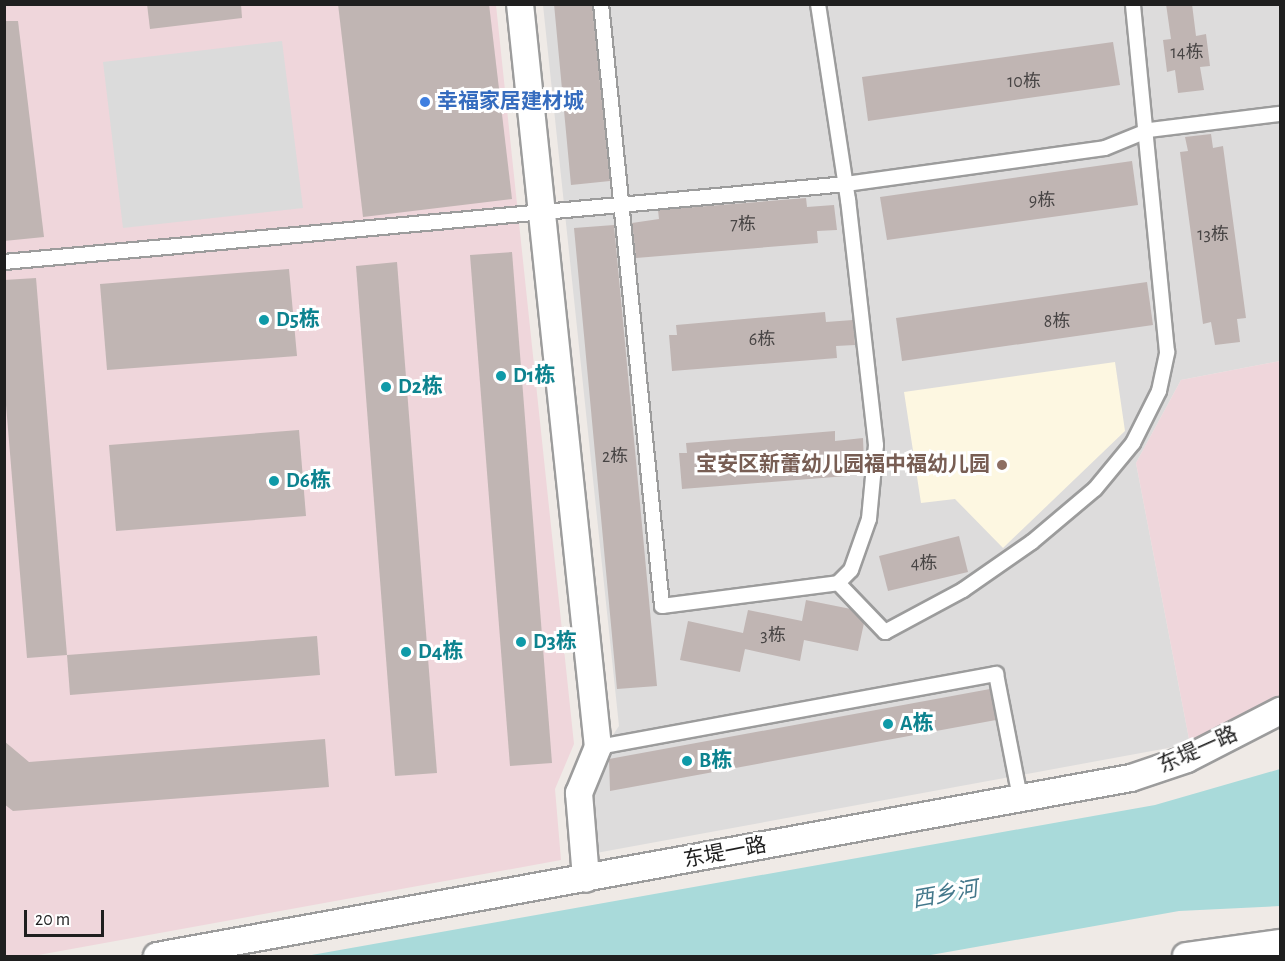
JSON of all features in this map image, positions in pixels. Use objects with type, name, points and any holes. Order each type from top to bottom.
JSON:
[{"type":"street","points":[[520,4],[598,747],[579,793],[586,879]]},
{"type":"street","name":"东堤一路","points":[[157,957],[1131,778],[1176,763],[1281,711]]},
{"type":"street","points":[[1186,957],[1281,944]]},
{"type":"lane","points":[[601,4],[662,606],[838,583],[851,570],[869,519],[876,445],[846,184],[818,4]]},
{"type":"lane","points":[[838,583],[885,632],[963,590],[1032,542],[1095,489],[1133,443],[1159,390],[1167,352],[1149,130],[1132,4]]},
{"type":"lane","points":[[4,262],[846,184],[1105,148],[1149,130],[1281,114]]},
{"type":"lane","points":[[598,747],[996,674],[1020,798]]},
{"type":"shaded area","points":[[5,5],[496,5],[574,744],[555,789],[561,860],[33,956],[5,956]]},
{"type":"shaded area","points":[[543,5],[1279,5],[1280,361],[1181,380],[1136,463],[1190,744],[596,853],[582,781],[619,726]]},
{"type":"shaded area","points":[[282,41],[303,208],[123,228],[103,62]]},
{"type":"shaded area","points":[[1280,361],[1280,701],[1190,744],[1136,463],[1181,380]]},
{"type":"shaded area","name":"宝安区新蕾幼儿园福中福幼儿园","points":[[1115,362],[1125,431],[1003,548],[955,499],[921,503],[904,392]]},
{"type":"water","name":"西乡河","points":[[1280,769],[1280,906],[1179,911],[925,956],[306,956],[1155,805]]},
{"type":"building","points":[[147,4],[241,4],[242,18],[150,29]]},
{"type":"building","name":"幸福家居建材城","points":[[338,4],[489,4],[512,199],[363,217]]},
{"type":"building","points":[[554,4],[592,4],[610,181],[571,185]]},
{"type":"building","points":[[1166,4],[1192,4],[1196,36],[1206,34],[1210,66],[1200,67],[1204,90],[1178,93],[1175,70],[1167,72],[1163,40],[1171,39]]},
{"type":"building","points":[[4,21],[18,21],[44,237],[4,241]]},
{"type":"building","points":[[1113,42],[1120,85],[868,121],[862,77]]},
{"type":"building","points":[[1211,134],[1213,148],[1223,146],[1246,318],[1237,319],[1240,342],[1215,345],[1211,322],[1203,324],[1180,152],[1188,151],[1185,137]]},
{"type":"building","points":[[1132,161],[1138,205],[887,240],[880,197]]},
{"type":"building","points":[[806,198],[807,207],[834,205],[837,230],[817,231],[818,243],[636,258],[632,223],[659,219],[658,210]]},
{"type":"building","points":[[614,225],[657,686],[617,689],[574,228]]},
{"type":"building","points":[[512,252],[552,763],[510,766],[470,255]]},
{"type":"building","points":[[397,262],[437,773],[395,776],[356,266]]},
{"type":"building","name":"D5栋","points":[[289,269],[297,356],[107,370],[100,284]]},
{"type":"building","points":[[36,278],[67,655],[27,658],[4,381],[4,280]]},
{"type":"building","points":[[1147,282],[1153,325],[902,361],[896,318]]},
{"type":"building","points":[[825,312],[826,322],[853,320],[855,345],[836,346],[837,358],[672,371],[669,335],[677,335],[676,325]]},
{"type":"building","name":"D6栋","points":[[299,430],[306,516],[116,531],[109,445]]},
{"type":"building","points":[[835,431],[835,441],[863,438],[864,463],[846,465],[847,476],[682,489],[679,453],[687,453],[686,443]]},
{"type":"building","points":[[959,536],[968,572],[888,591],[879,556]]},
{"type":"building","points":[[806,600],[851,609],[864,623],[858,651],[804,640],[800,661],[745,649],[740,672],[680,660],[688,621],[743,633],[748,610],[802,621]]},
{"type":"building","points":[[317,636],[320,675],[70,695],[67,655]]},
{"type":"building","points":[[990,689],[996,720],[610,791],[609,759]]},
{"type":"building","points":[[325,739],[329,787],[13,811],[4,804],[4,741],[29,762]]},
{"type":"place","name":"幸福家居建材城","points":[[425,102]]},
{"type":"place","name":"D5栋","points":[[264,320]]},
{"type":"place","name":"D1栋","points":[[501,376]]},
{"type":"place","name":"D2栋","points":[[386,387]]},
{"type":"place","name":"宝安区新蕾幼儿园福中福幼儿园","points":[[1002,465]]},
{"type":"place","name":"D6栋","points":[[274,481]]},
{"type":"place","name":"D3栋","points":[[521,642]]},
{"type":"place","name":"D4栋","points":[[406,652]]},
{"type":"place","name":"A栋","points":[[888,724]]},
{"type":"place","name":"B栋","points":[[687,761]]}]
